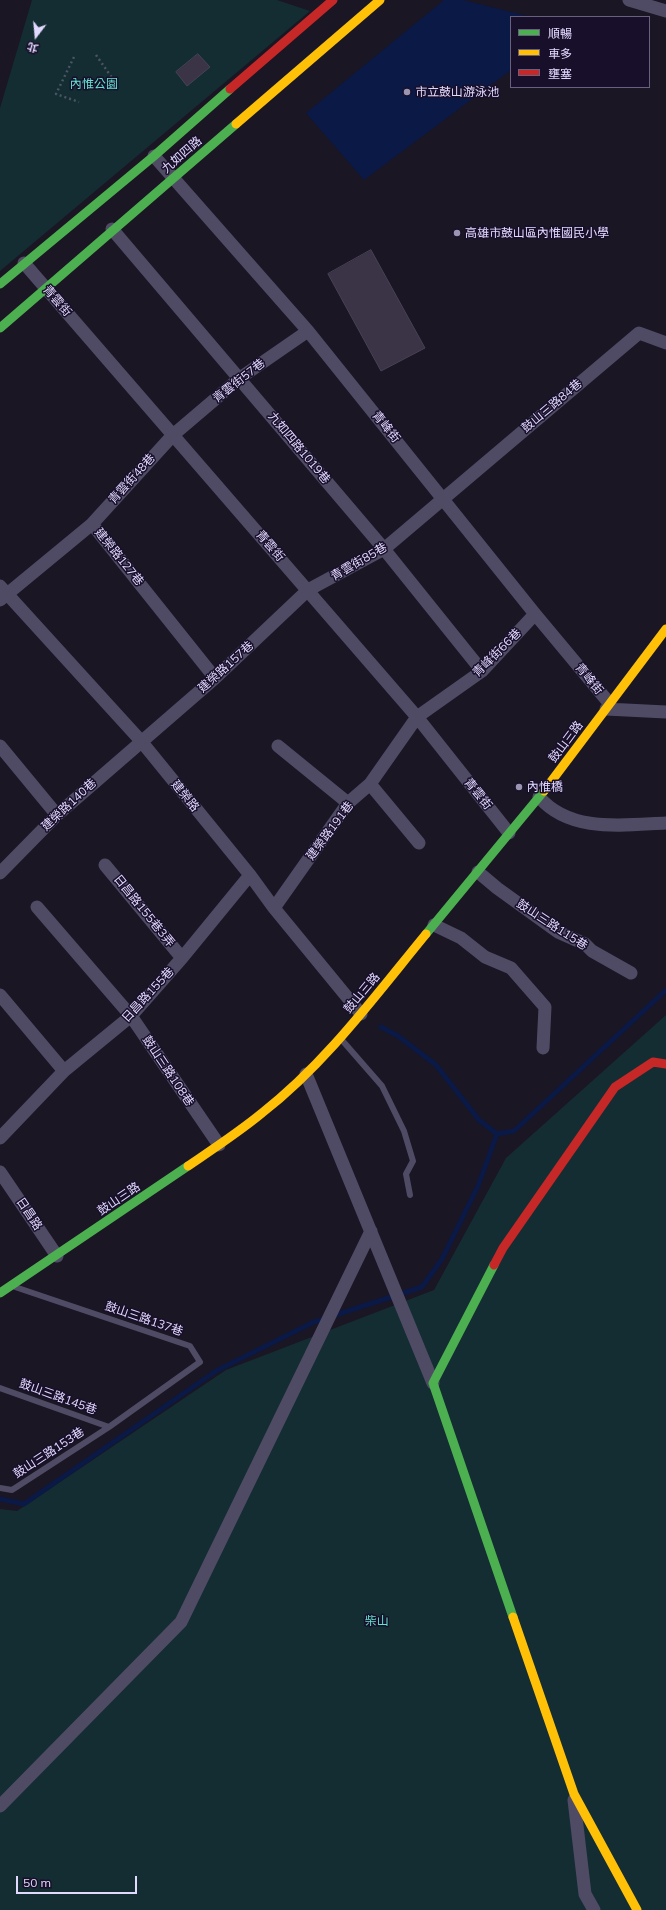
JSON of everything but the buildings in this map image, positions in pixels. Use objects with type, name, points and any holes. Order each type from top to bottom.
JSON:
[{"type":"street","name":"九如四路","points":[[0,284],[154,156],[333,0]]},
{"type":"street","name":"九如四路","points":[[0,328],[112,229],[174,179],[380,0]]},
{"type":"street","points":[[629,0],[666,11]]},
{"type":"street","name":"青峰街","points":[[154,156],[308,331],[608,706]]},
{"type":"street","name":"九如四路1019巷","points":[[112,229],[384,549],[482,671]]},
{"type":"street","name":"青雲街","points":[[24,263],[417,717],[509,833]]},
{"type":"street","name":"青雲街57巷","points":[[173,435],[240,378],[308,331]]},
{"type":"street","name":"鼓山三路84巷","points":[[443,498],[639,333],[666,343]]},
{"type":"street","name":"青雲街48巷","points":[[92,524],[173,435]]},
{"type":"street","name":"青雲街85巷","points":[[308,590],[384,549],[443,498]]},
{"type":"street","name":"建榮路127巷","points":[[2,593],[92,524],[215,678]]},
{"type":"street","name":"建榮路157巷","points":[[141,741],[215,678],[308,590]]},
{"type":"street","name":"建榮路","points":[[2,593],[141,741],[250,875],[274,908],[361,1014]]},
{"type":"street","name":"青峰街66巷","points":[[417,717],[482,671],[535,614]]},
{"type":"street","name":"鼓山三路","points":[[0,1293],[57,1256],[219,1145],[263,1113],[306,1074],[361,1014],[539,797],[666,629]]},
{"type":"street","points":[[608,706],[666,712]]},
{"type":"street","name":"建榮路191巷","points":[[274,908],[348,803],[370,784],[417,717]]},
{"type":"street","name":"建榮路140巷","points":[[0,873],[57,815],[141,741]]},
{"type":"street","points":[[0,746],[57,815]]},
{"type":"street","points":[[278,746],[348,803]]},
{"type":"street","points":[[370,784],[419,843]]},
{"type":"street","points":[[539,797],[548,808],[560,816],[598,825],[666,823]]},
{"type":"street","name":"日昌路155巷3弄","points":[[105,865],[182,958]]},
{"type":"street","name":"鼓山三路115巷","points":[[478,872],[497,888],[558,932],[585,944],[618,967],[631,973]]},
{"type":"street","name":"日昌路155巷","points":[[0,1138],[64,1071],[131,1016],[182,958],[250,875]]},
{"type":"street","name":"鼓山三路108巷","points":[[37,907],[131,1016],[219,1145]]},
{"type":"street","points":[[434,924],[461,938],[485,957],[511,968],[545,1008],[543,1048]]},
{"type":"street","points":[[0,995],[64,1071]]},
{"type":"street","points":[[433,1383],[503,1248],[615,1087],[653,1062],[666,1064]]},
{"type":"street","points":[[306,1074],[433,1383],[574,1794],[637,1910]]},
{"type":"street","name":"日昌路","points":[[0,1172],[57,1256]]},
{"type":"street","points":[[0,1806],[181,1622],[371,1231]]},
{"type":"street","points":[[574,1794],[585,1894],[594,1910]]},
{"type":"lane","points":[[340,1037],[382,1086],[404,1131],[413,1161],[406,1174],[410,1195]]},
{"type":"lane","name":"鼓山三路137巷","points":[[12,1285],[190,1346],[200,1362],[109,1427]]},
{"type":"lane","name":"鼓山三路145巷","points":[[0,1388],[109,1427]]},
{"type":"lane","name":"鼓山三路153巷","points":[[0,1488],[12,1490],[109,1427]]},
{"type":"path","points":[[96,55],[115,82],[112,88]]},
{"type":"path","points":[[74,57],[56,94],[79,102]]},
{"type":"green space","name":"內惟公園","points":[[32,0],[277,0],[310,11],[0,271],[0,108]]},
{"type":"green space","name":"柴山","points":[[666,1015],[666,1910],[0,1910],[0,1509],[17,1511],[226,1370],[434,1290],[506,1158]]},
{"type":"water","name":"市立鼓山游泳池","points":[[444,0],[463,0],[527,16],[510,16],[510,71],[364,180],[306,113]]},
{"type":"waterway","points":[[0,1499],[24,1504],[216,1371],[314,1322],[422,1287],[442,1259],[478,1186],[497,1134],[514,1131],[666,990]]},
{"type":"waterway","points":[[381,1027],[398,1036],[436,1065],[479,1120],[497,1134]]},
{"type":"traffic: fast","points":[[0,284],[154,156],[230,89]]},
{"type":"traffic: fast","points":[[0,328],[236,124]]},
{"type":"traffic: fast","points":[[426,934],[544,791]]},
{"type":"traffic: fast","points":[[0,1293],[188,1166]]},
{"type":"traffic: fast","points":[[494,1265],[433,1383],[513,1617]]},
{"type":"traffic: slow","points":[[236,124],[380,0]]},
{"type":"traffic: slow","points":[[544,791],[666,629]]},
{"type":"traffic: slow","points":[[188,1166],[253,1120],[307,1073],[329,1051],[369,1005],[426,934]]},
{"type":"traffic: slow","points":[[513,1617],[574,1794],[637,1910]]},
{"type":"traffic: jam","points":[[230,89],[333,0]]},
{"type":"traffic: jam","points":[[494,1265],[503,1248],[615,1087],[653,1062],[666,1064]]},
{"type":"place","name":"市立鼓山游泳池","points":[[407,92]]},
{"type":"place","name":"高雄市鼓山區內惟國民小學","points":[[457,233]]},
{"type":"place","name":"內惟橋","points":[[519,787]]}]
